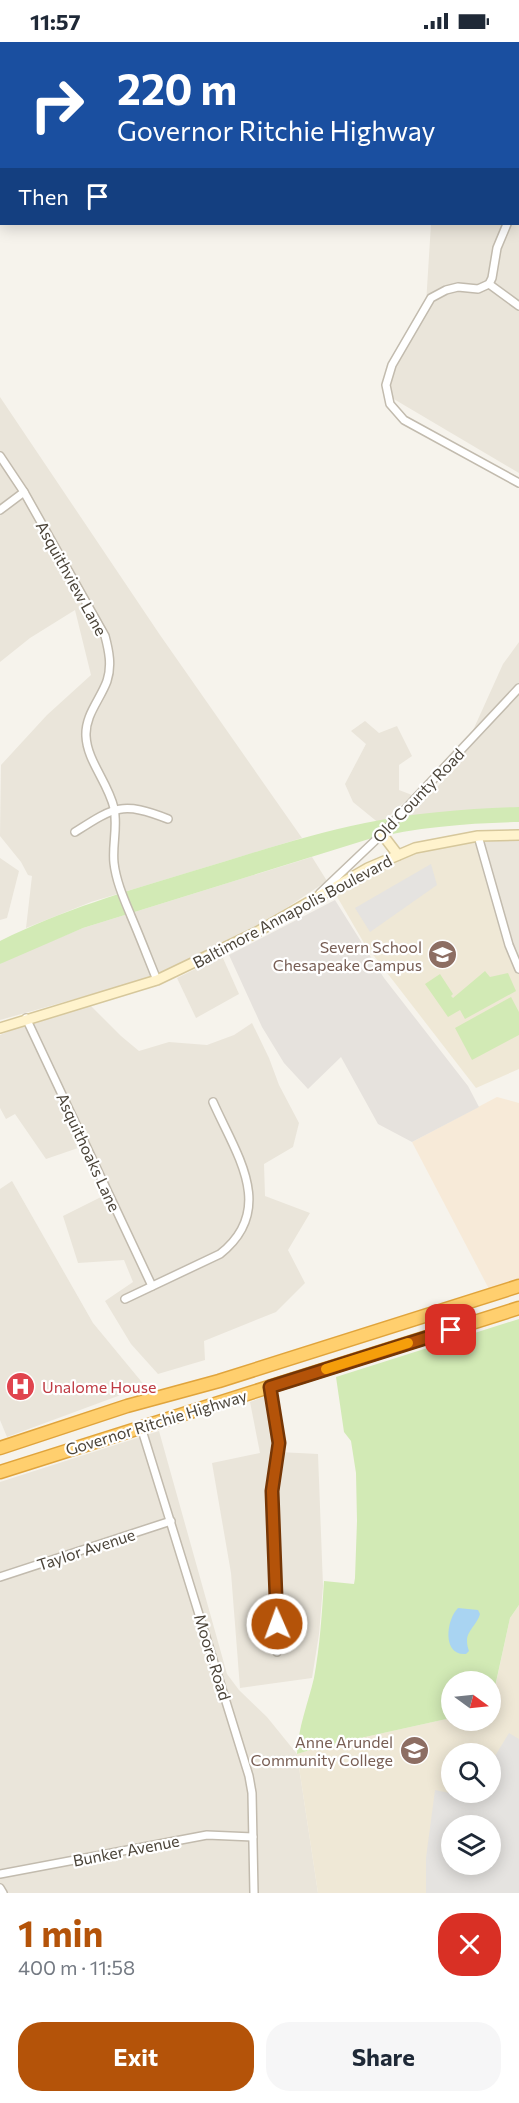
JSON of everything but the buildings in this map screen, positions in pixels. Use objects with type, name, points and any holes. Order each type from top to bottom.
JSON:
[{"type":"highway","name":"Governor Ritchie Highway","points":[[0,1448],[127,1406],[219,1381],[519,1286]]},
{"type":"highway","name":"Governor Ritchie Highway","points":[[0,1472],[519,1308]]},
{"type":"highway","points":[[219,1381],[225,1400]]},
{"type":"street","points":[[489,284],[497,248],[507,225]]},
{"type":"street","points":[[489,284],[519,306]]},
{"type":"street","points":[[489,284],[478,289],[459,287],[446,290],[431,298],[392,365],[386,385],[387,395],[390,404],[404,420],[519,483]]},
{"type":"street","name":"Asquithview Lane","points":[[0,456],[24,492],[105,636],[110,661],[109,673],[89,716],[86,738],[89,752],[107,786],[114,809],[114,863],[117,878],[157,980]]},
{"type":"street","points":[[0,510],[24,492]]},
{"type":"street","name":"Old County Road","points":[[314,899],[382,834],[519,688]]},
{"type":"street","points":[[75,832],[114,809],[148,811],[168,819]]},
{"type":"street","points":[[382,834],[398,855]]},
{"type":"street","name":"Baltimore Annapolis Boulevard","points":[[0,1028],[26,1018],[157,980],[240,941],[368,868],[398,855],[437,843],[478,836],[519,835]]},
{"type":"street","points":[[478,836],[509,945],[519,969]]},
{"type":"street","name":"Asquithoaks Lane","points":[[26,1018],[152,1286]]},
{"type":"street","points":[[125,1299],[220,1254],[232,1244],[244,1226],[250,1191],[213,1102]]},
{"type":"street","points":[[270,1387],[279,1443],[272,1491],[277,1652]]},
{"type":"street","name":"Moore Road","points":[[141,1427],[249,1776],[254,1837],[254,1893]]},
{"type":"street","name":"Taylor Avenue","points":[[0,1577],[171,1521]]},
{"type":"street","name":"Bunker Avenue","points":[[0,1874],[207,1835],[254,1837]]},
{"type":"street","points":[[0,1888],[3,1893]]},
{"type":"shaded area","points":[[431,225],[519,225],[519,473],[387,395],[386,385],[426,304]]},
{"type":"shaded area","points":[[0,397],[160,635],[302,838],[91,902],[26,928],[32,876],[28,875],[21,862],[0,836],[1,765],[47,715],[91,675],[75,610],[30,638],[0,662]]},
{"type":"shaded area","points":[[519,642],[519,810],[403,821],[456,768],[503,664]]},
{"type":"shaded area","points":[[365,721],[379,733],[397,726],[412,756],[399,765],[399,790],[412,795],[380,824],[353,802],[345,784],[366,744],[351,731]]},
{"type":"shaded area","points":[[519,835],[519,969],[478,836]]},
{"type":"shaded area","name":"Severn School Chesapeake Campus","points":[[478,836],[519,969],[519,1069],[476,1088],[364,943],[332,888],[394,856]]},
{"type":"shaded area","points":[[312,857],[327,881],[256,928],[146,979],[0,1020],[0,964],[10,958],[83,928]]},
{"type":"shaded area","points":[[0,858],[19,871],[7,918],[0,920]]},
{"type":"shaded area","points":[[431,864],[437,885],[370,932],[355,908]]},
{"type":"shaded area","points":[[335,900],[384,978],[468,1086],[479,1107],[412,1142],[378,1124],[341,1057],[308,1089],[284,1063],[262,1027],[229,955]]},
{"type":"shaded area","points":[[222,956],[239,994],[196,1018],[177,978]]},
{"type":"shaded area","points":[[90,1005],[139,1051],[169,1042],[207,1045],[234,1035],[252,1023],[279,1085],[299,1123],[293,1147],[264,1164],[265,1196],[310,1213],[288,1250],[305,1283],[276,1312],[204,1341],[205,1360],[158,1374],[131,1344],[105,1301],[133,1282],[124,1260],[78,1263],[63,1216],[105,1195],[81,1147],[46,1159],[15,1114],[6,1119],[0,1108],[0,1035]]},
{"type":"shaded area","points":[[497,1097],[519,1103],[519,1279],[489,1289],[412,1142]]},
{"type":"shaded area","points":[[12,1181],[93,1323],[145,1386],[7,1437],[0,1420],[0,1189]]},
{"type":"shaded area","points":[[268,1395],[279,1452],[318,1454],[323,1586],[319,1634],[312,1678],[240,1688],[231,1573],[212,1463],[260,1453],[250,1402]]},
{"type":"shaded area","points":[[159,1431],[227,1674],[297,1754],[318,1893],[0,1893],[0,1482]]},
{"type":"shaded area","name":"Anne Arundel Community College","points":[[519,1605],[519,1893],[318,1893],[297,1754],[441,1720],[441,1731],[501,1731],[501,1671],[499,1671],[510,1618]]},
{"type":"shaded area","points":[[509,1733],[519,1739],[519,1893],[426,1893],[426,1858],[435,1790],[441,1791],[441,1803],[501,1803],[501,1746]]},
{"type":"green space","points":[[519,807],[519,822],[444,826],[369,839],[83,928],[0,964],[0,941],[47,920],[144,886],[321,833],[383,819]]},
{"type":"green space","points":[[485,971],[490,977],[508,973],[516,991],[465,1019],[460,1010],[448,1017],[425,984],[440,974],[453,994],[451,996],[453,998]]},
{"type":"green space","points":[[511,997],[519,1012],[519,1035],[472,1060],[455,1028]]},
{"type":"green space","points":[[519,1319],[519,1605],[510,1618],[498,1671],[441,1671],[441,1720],[297,1754],[301,1725],[316,1666],[324,1581],[354,1584],[355,1578],[356,1473],[351,1441],[344,1432],[336,1377]]},
{"type":"water","points":[[458,1608],[478,1610],[480,1614],[468,1634],[469,1651],[466,1654],[458,1653],[450,1643],[449,1628]]},
{"type":"slow traffic","points":[[326,1369],[408,1343]]},
{"type":"place","name":"Severn School Chesapeake Campus","points":[[443,955]]},
{"type":"place","name":"Unalome House","points":[[21,1386]]},
{"type":"place","name":"Anne Arundel Community College","points":[[414,1750]]},
{"type":"route","points":[[277,1624],[272,1491],[279,1443],[270,1387],[451,1330]]}]
